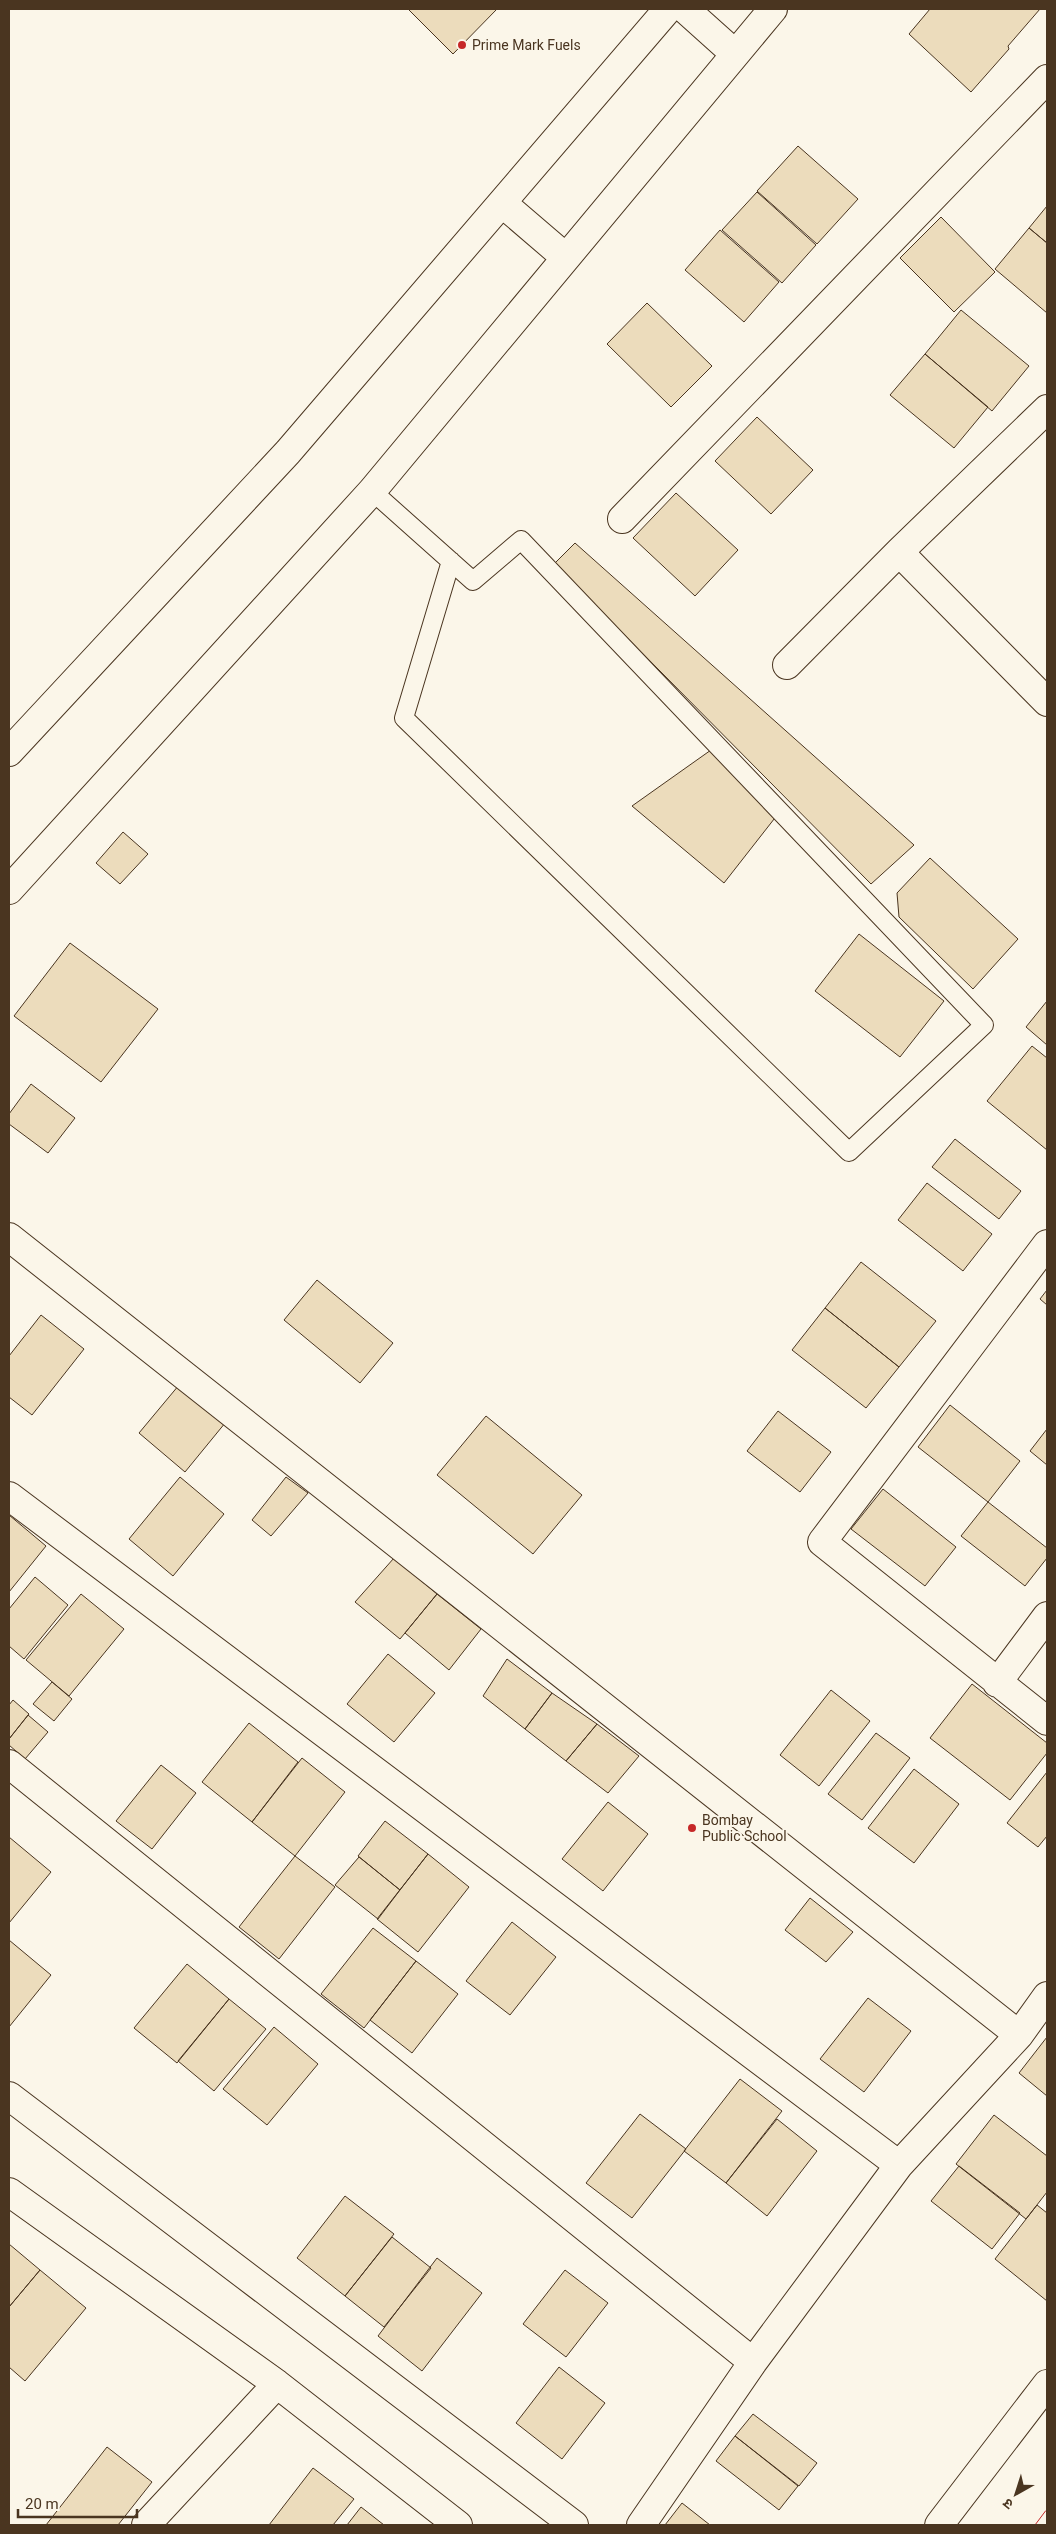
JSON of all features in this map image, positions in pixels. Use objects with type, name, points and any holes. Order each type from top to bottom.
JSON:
[{"type":"street","points":[[9,752],[288,452],[668,9]]},
{"type":"street","points":[[685,9],[734,53]]},
{"type":"street","points":[[9,890],[372,491],[734,53],[773,9]]},
{"type":"street","points":[[622,519],[1047,79]]},
{"type":"street","points":[[502,203],[565,257]]},
{"type":"street","points":[[788,665],[899,552],[1047,409]]},
{"type":"street","points":[[899,552],[1047,702]]},
{"type":"street","points":[[9,1237],[1019,2035]]},
{"type":"street","points":[[1047,1244],[822,1542],[1047,1721]]},
{"type":"street","points":[[9,1496],[898,2165]]},
{"type":"street","points":[[997,1683],[1047,1616]]},
{"type":"street","points":[[9,1764],[753,2362]]},
{"type":"street","points":[[641,2525],[753,2362],[898,2165],[1019,2035],[1047,1996]]},
{"type":"street","points":[[9,2096],[574,2525]]},
{"type":"street","points":[[9,2192],[277,2384],[458,2525]]},
{"type":"street","points":[[146,2525],[277,2384]]},
{"type":"street","points":[[939,2525],[1047,2384]]},
{"type":"lane","points":[[372,491],[451,561],[473,581],[521,540],[984,1025],[849,1152],[404,718],[451,561]]},
{"type":"building","points":[[408,9],[497,9],[453,54]]},
{"type":"building","points":[[930,9],[1040,9],[1008,46],[1009,49],[971,92],[909,34]]},
{"type":"building","points":[[798,146],[858,199],[817,244],[757,191]]},
{"type":"building","points":[[757,192],[816,245],[782,283],[722,230]]},
{"type":"building","points":[[1047,206],[1047,243],[1029,228]]},
{"type":"building","points":[[941,217],[995,272],[954,312],[900,258]]},
{"type":"building","points":[[1029,228],[1047,243],[1047,313],[995,269]]},
{"type":"building","points":[[720,230],[779,282],[744,322],[685,270]]},
{"type":"building","points":[[647,303],[712,366],[671,407],[607,344]]},
{"type":"building","points":[[961,310],[1029,366],[992,411],[925,354]]},
{"type":"building","points":[[925,354],[988,407],[954,448],[890,395]]},
{"type":"building","points":[[757,417],[813,470],[771,514],[715,461]]},
{"type":"building","points":[[676,493],[738,550],[695,596],[633,538]]},
{"type":"building","points":[[575,543],[914,845],[871,884],[554,564]]},
{"type":"building","points":[[711,750],[778,814],[724,883],[632,806]]},
{"type":"building","points":[[123,832],[148,854],[120,884],[96,863]]},
{"type":"building","points":[[930,858],[1018,939],[973,989],[899,917],[897,893]]},
{"type":"building","points":[[859,934],[944,1001],[900,1057],[815,991]]},
{"type":"building","points":[[70,943],[158,1009],[101,1082],[14,1016]]},
{"type":"building","points":[[1047,1001],[1047,1045],[1026,1027]]},
{"type":"building","points":[[1032,1046],[1047,1058],[1047,1150],[987,1101]]},
{"type":"building","points":[[31,1084],[75,1118],[48,1153],[9,1124],[9,1114]]},
{"type":"building","points":[[955,1139],[1021,1191],[999,1219],[932,1167]]},
{"type":"building","points":[[927,1183],[992,1234],[963,1271],[898,1220]]},
{"type":"building","points":[[861,1262],[936,1321],[899,1367],[825,1308]]},
{"type":"building","points":[[317,1280],[393,1343],[360,1383],[284,1320]]},
{"type":"building","points":[[1047,1290],[1047,1305],[1040,1299]]},
{"type":"building","points":[[825,1308],[899,1367],[866,1408],[792,1350]]},
{"type":"building","points":[[41,1315],[84,1349],[32,1415],[9,1397],[9,1356]]},
{"type":"building","points":[[184,1379],[230,1417],[185,1472],[139,1433]]},
{"type":"building","points":[[950,1405],[1020,1461],[988,1502],[918,1447]]},
{"type":"building","points":[[778,1411],[831,1452],[800,1492],[747,1451]]},
{"type":"building","points":[[486,1416],[582,1495],[533,1554],[437,1475]]},
{"type":"building","points":[[1047,1429],[1047,1465],[1030,1451]]},
{"type":"building","points":[[180,1477],[224,1514],[173,1576],[129,1539]]},
{"type":"building","points":[[286,1477],[308,1493],[271,1536],[252,1520]]},
{"type":"building","points":[[883,1489],[956,1547],[925,1586],[851,1529]]},
{"type":"building","points":[[988,1502],[1047,1548],[1047,1558],[1025,1586],[961,1536]]},
{"type":"building","points":[[9,1515],[46,1546],[9,1592]]},
{"type":"building","points":[[394,1558],[437,1594],[400,1639],[355,1602]]},
{"type":"building","points":[[35,1577],[68,1605],[24,1659],[9,1646],[9,1609]]},
{"type":"building","points":[[81,1594],[124,1629],[69,1696],[26,1660]]},
{"type":"building","points":[[437,1594],[481,1629],[449,1670],[405,1633]]},
{"type":"building","points":[[388,1654],[435,1693],[394,1742],[347,1704]]},
{"type":"building","points":[[507,1659],[552,1693],[525,1729],[483,1696]]},
{"type":"building","points":[[52,1682],[72,1699],[54,1721],[33,1704]]},
{"type":"building","points":[[972,1684],[1047,1743],[1047,1753],[1010,1800],[930,1738]]},
{"type":"building","points":[[831,1690],[870,1721],[819,1786],[780,1755]]},
{"type":"building","points":[[552,1693],[597,1724],[566,1761],[525,1729]]},
{"type":"building","points":[[13,1700],[29,1714],[9,1739],[9,1705]]},
{"type":"building","points":[[28,1715],[48,1732],[25,1759],[9,1745],[9,1739]]},
{"type":"building","points":[[249,1723],[298,1762],[252,1822],[202,1782]]},
{"type":"building","points":[[597,1724],[639,1756],[608,1793],[566,1761]]},
{"type":"building","points":[[876,1733],[910,1758],[862,1820],[828,1794]]},
{"type":"building","points":[[302,1758],[345,1792],[295,1856],[252,1822]]},
{"type":"building","points":[[161,1765],[196,1793],[152,1849],[116,1821]]},
{"type":"building","points":[[914,1769],[959,1804],[914,1863],[868,1828]]},
{"type":"building","points":[[1047,1772],[1047,1836],[1038,1847],[1007,1823]]},
{"type":"building","points":[[608,1802],[648,1834],[603,1891],[562,1859]]},
{"type":"building","points":[[385,1821],[428,1854],[400,1890],[358,1856]]},
{"type":"building","points":[[9,1837],[51,1872],[9,1923]]},
{"type":"building","points":[[428,1854],[469,1887],[418,1952],[377,1919]]},
{"type":"building","points":[[295,1856],[335,1887],[279,1959],[239,1927]]},
{"type":"building","points":[[359,1857],[400,1890],[378,1919],[335,1885]]},
{"type":"building","points":[[810,1898],[853,1932],[826,1962],[785,1930]]},
{"type":"building","points":[[512,1922],[556,1957],[510,2015],[466,1981]]},
{"type":"building","points":[[373,1928],[416,1961],[364,2028],[321,1994]]},
{"type":"building","points":[[9,1940],[51,1975],[9,2027]]},
{"type":"building","points":[[416,1961],[458,1994],[412,2053],[370,2020]]},
{"type":"building","points":[[187,1964],[229,1999],[177,2063],[134,2028]]},
{"type":"building","points":[[868,1998],[911,2031],[864,2092],[820,2059]]},
{"type":"building","points":[[229,1999],[266,2029],[214,2091],[178,2061]]},
{"type":"building","points":[[274,2027],[318,2064],[267,2125],[223,2089]]},
{"type":"building","points":[[1047,2037],[1047,2096],[1019,2073]]},
{"type":"building","points":[[740,2079],[782,2111],[726,2183],[684,2151]]},
{"type":"building","points":[[640,2114],[686,2149],[632,2218],[586,2183]]},
{"type":"building","points":[[994,2115],[1047,2156],[1047,2192],[1026,2219],[956,2164]]},
{"type":"building","points":[[777,2119],[817,2151],[767,2216],[726,2183]]},
{"type":"building","points":[[959,2166],[1020,2213],[992,2249],[931,2201]]},
{"type":"building","points":[[345,2196],[394,2234],[345,2296],[297,2258]]},
{"type":"building","points":[[1037,2205],[1047,2213],[1047,2301],[995,2259]]},
{"type":"building","points":[[392,2237],[431,2268],[384,2327],[345,2296]]},
{"type":"building","points":[[9,2244],[40,2270],[9,2307]]},
{"type":"building","points":[[437,2258],[482,2293],[422,2371],[378,2336]]},
{"type":"building","points":[[40,2270],[86,2308],[25,2381],[9,2367],[9,2307]]},
{"type":"building","points":[[565,2270],[608,2303],[566,2357],[523,2324]]},
{"type":"building","points":[[559,2367],[605,2403],[562,2459],[516,2423]]},
{"type":"building","points":[[753,2414],[817,2463],[799,2486],[735,2436]]},
{"type":"building","points":[[735,2436],[798,2486],[779,2510],[716,2461]]},
{"type":"building","points":[[107,2447],[152,2482],[118,2525],[46,2525]]},
{"type":"building","points":[[313,2468],[354,2499],[333,2525],[269,2525]]},
{"type":"building","points":[[682,2503],[710,2525],[665,2525]]},
{"type":"building","points":[[361,2507],[384,2525],[347,2525]]},
{"type":"power","points":[[1035,2525],[1047,2509]]},
{"type":"place","name":"Prime Mark Fuels","points":[[462,45]]},
{"type":"place","name":"Bombay Public School","points":[[692,1828]]}]
